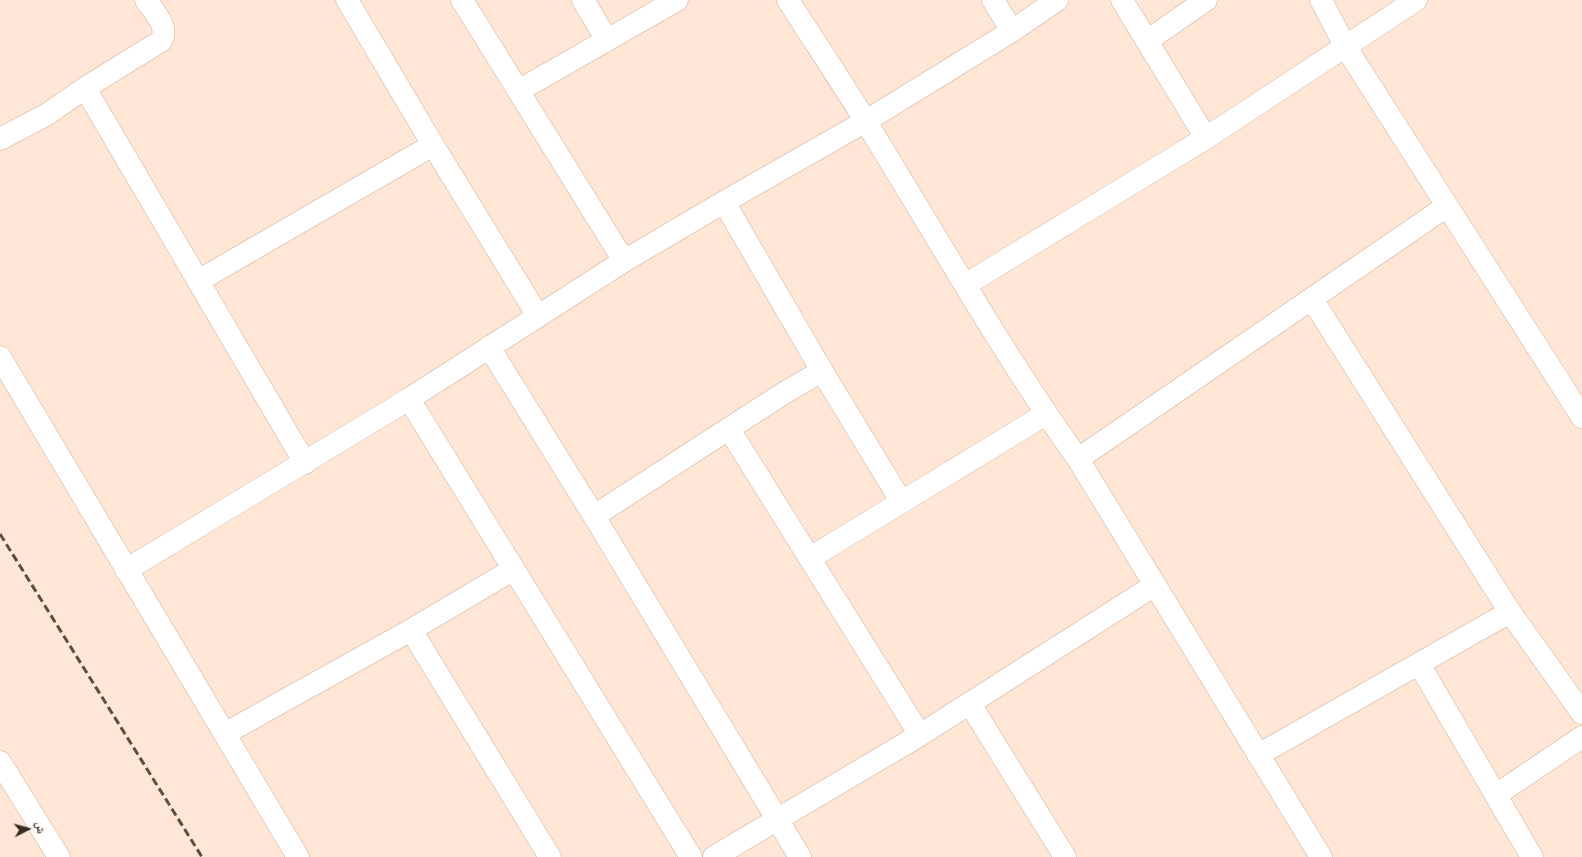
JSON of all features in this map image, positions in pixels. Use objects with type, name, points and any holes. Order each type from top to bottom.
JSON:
[{"type":"street","points":[[0,139],[46,115],[85,88],[161,41],[165,34],[163,26],[146,0]]},
{"type":"street","points":[[347,0],[433,145],[538,316]]},
{"type":"street","points":[[462,0],[624,261]]},
{"type":"street","points":[[583,0],[607,40]]},
{"type":"street","points":[[518,91],[677,0]]},
{"type":"street","points":[[788,0],[866,121],[965,285],[1046,414],[1078,459],[1321,857]]},
{"type":"street","points":[[993,0],[1012,31]]},
{"type":"street","points":[[126,570],[409,399],[624,261],[866,121],[1012,31],[1057,0]]},
{"type":"street","points":[[1122,0],[1206,138]]},
{"type":"street","points":[[1147,41],[1206,0]]},
{"type":"street","points":[[1321,0],[1345,46],[1582,417]]},
{"type":"street","points":[[965,285],[1206,138],[1416,0]]},
{"type":"street","points":[[85,88],[305,463]]},
{"type":"street","points":[[198,281],[433,145]]},
{"type":"street","points":[[724,202],[822,371],[901,502]]},
{"type":"street","points":[[1078,459],[1447,206]]},
{"type":"street","points":[[1312,299],[1510,612],[1582,713]]},
{"type":"street","points":[[488,347],[594,516],[800,857]]},
{"type":"street","points":[[0,357],[298,857]]},
{"type":"street","points":[[594,516],[784,393],[822,371]]},
{"type":"street","points":[[409,399],[691,857]]},
{"type":"street","points":[[810,558],[1046,414]]},
{"type":"street","points":[[729,428],[920,735]]},
{"type":"street","points":[[226,734],[411,630],[514,569]]},
{"type":"street","points":[[714,857],[920,735],[1155,585]]},
{"type":"street","points":[[1258,755],[1510,612]]},
{"type":"street","points":[[411,630],[550,857]]},
{"type":"street","points":[[1419,664],[1532,857]]},
{"type":"street","points":[[970,704],[1065,857]]},
{"type":"street","points":[[1496,795],[1582,737]]},
{"type":"street","points":[[0,762],[59,857]]},
{"type":"railway","points":[[0,534],[202,857]]}]
